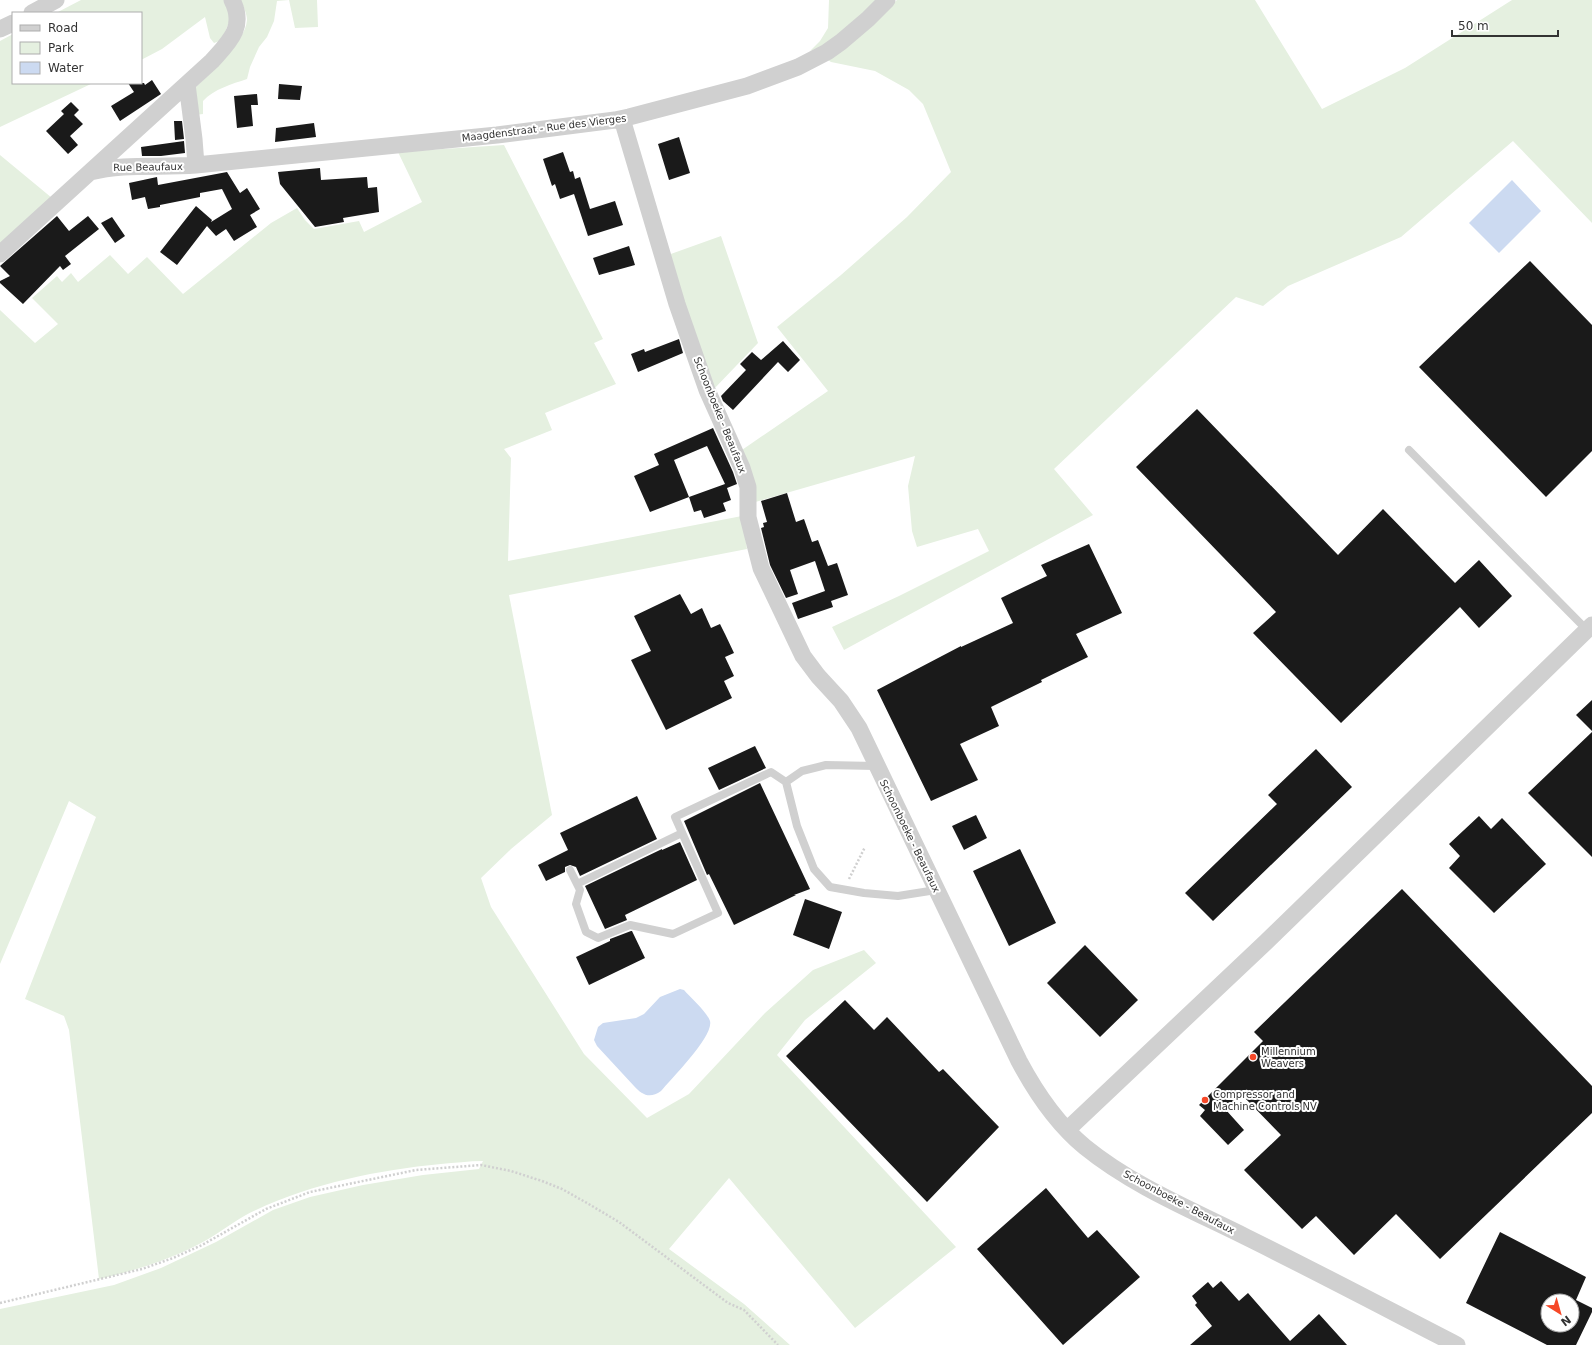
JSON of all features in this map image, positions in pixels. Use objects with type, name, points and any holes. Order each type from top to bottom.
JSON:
[{"type":"street","points":[[34,12],[56,0]]},
{"type":"street","name":"Rue Beaufaux","points":[[0,254],[212,61],[234,35],[237,12],[232,0]]},
{"type":"street","name":"Maagdenstraat - Rue des Vierges","points":[[196,165],[497,135],[622,119],[747,86],[798,67],[841,42],[868,19],[887,0]]},
{"type":"street","points":[[0,29],[12,23]]},
{"type":"street","name":"Rue Beaufaux","points":[[90,172],[124,166],[175,167],[196,165],[187,84]]},
{"type":"street","name":"Schoonboeke - Beaufaux","points":[[622,119],[677,304],[707,390],[742,468],[748,487],[748,518],[761,568],[803,656],[818,676],[844,705],[858,728],[1019,1061],[1042,1101],[1067,1130],[1084,1146],[1109,1165],[1152,1190],[1326,1277],[1457,1345]]},
{"type":"street","points":[[1067,1130],[1266,942],[1589,628]]},
{"type":"lane","points":[[1409,450],[1589,628]]},
{"type":"lane","points":[[786,782],[802,771],[826,765],[876,766]]},
{"type":"lane","points":[[570,870],[580,890],[576,904],[586,932],[598,938],[630,925],[673,934],[718,913],[675,817],[771,772],[786,782],[797,826],[814,869],[830,887],[864,894],[898,896],[936,890]]},
{"type":"lane","points":[[577,884],[682,833]]},
{"type":"path","points":[[844,890],[865,848]]},
{"type":"path","points":[[0,1303],[142,1269],[173,1258],[202,1246],[266,1209],[310,1192],[416,1170],[481,1165],[511,1171],[542,1181],[562,1189],[602,1211],[728,1303],[744,1310],[778,1345]]},
{"type":"green space","points":[[81,0],[225,0],[231,17],[222,40],[214,43],[210,38],[205,17],[162,49],[142,59],[142,12],[58,12]]},
{"type":"green space","points":[[240,0],[289,0],[277,1],[274,21],[267,37],[259,47],[250,67],[247,79],[212,93],[203,101],[203,114],[195,115],[194,89],[234,48],[245,29],[247,18]]},
{"type":"green space","points":[[289,0],[317,0],[318,27],[295,28]]},
{"type":"green space","points":[[829,0],[879,0],[828,45],[810,51],[820,41],[828,28]]},
{"type":"green space","points":[[897,0],[1255,0],[1322,109],[1405,68],[1512,0],[1592,0],[1592,223],[1513,141],[1401,237],[1288,286],[1263,306],[1236,297],[1054,469],[1093,515],[844,650],[832,627],[899,596],[989,551],[978,529],[917,547],[912,531],[908,486],[915,456],[752,503],[739,452],[828,391],[777,327],[841,275],[907,217],[951,172],[923,104],[909,90],[875,71],[831,62],[828,60]]},
{"type":"green space","points":[[12,35],[12,84],[91,84],[0,127],[0,41]]},
{"type":"green space","points":[[504,145],[603,339],[594,343],[616,384],[545,413],[552,430],[504,449],[511,458],[508,561],[742,516],[747,549],[509,595],[552,815],[511,849],[481,878],[491,907],[584,1054],[647,1118],[689,1094],[765,1013],[813,970],[864,950],[876,963],[805,1020],[777,1055],[956,1247],[855,1328],[729,1178],[669,1249],[744,1304],[790,1345],[0,1345],[0,1309],[114,1285],[161,1268],[216,1242],[273,1210],[310,1197],[363,1185],[423,1175],[479,1169],[483,1161],[441,1164],[394,1170],[323,1185],[256,1210],[198,1245],[170,1257],[142,1268],[99,1279],[69,1030],[64,1016],[25,999],[96,817],[69,801],[0,964],[0,310],[35,343],[58,324],[32,298],[57,276],[62,282],[71,273],[78,282],[110,255],[128,274],[147,257],[183,294],[271,223],[297,208],[305,220],[314,229],[359,221],[364,232],[422,202],[398,152]]},
{"type":"green space","points":[[0,155],[52,198],[0,246]]},
{"type":"green space","points":[[721,236],[758,343],[713,390],[668,255]]},
{"type":"water","points":[[1512,180],[1541,211],[1499,253],[1469,223]]},
{"type":"water","points":[[680,989],[684,990],[706,1013],[710,1021],[709,1028],[699,1047],[661,1091],[653,1095],[643,1094],[597,1046],[594,1040],[598,1027],[603,1023],[636,1018],[644,1014],[660,997]]},
{"type":"building","points":[[152,80],[161,94],[120,121],[111,106],[134,92],[129,84],[144,83],[145,85]]},
{"type":"building","points":[[279,84],[302,86],[300,100],[278,99]]},
{"type":"building","points":[[257,94],[258,105],[251,105],[253,126],[237,128],[234,96]]},
{"type":"building","points":[[71,102],[79,110],[74,115],[83,124],[70,136],[78,145],[68,154],[46,131],[64,114],[61,111]]},
{"type":"building","points":[[174,121],[182,121],[184,139],[175,140]]},
{"type":"building","points":[[314,123],[316,137],[275,142],[276,128]]},
{"type":"building","points":[[679,137],[690,173],[669,180],[658,144]]},
{"type":"building","points":[[184,141],[185,153],[161,156],[142,156],[141,147]]},
{"type":"building","points":[[563,152],[570,172],[573,171],[575,179],[580,177],[590,209],[615,201],[623,225],[588,236],[574,194],[560,199],[555,184],[552,186],[543,159]]},
{"type":"building","points":[[320,168],[321,180],[367,177],[368,188],[377,187],[379,212],[343,218],[344,222],[315,227],[280,184],[278,172]]},
{"type":"building","points":[[227,172],[240,193],[247,188],[260,209],[250,215],[257,227],[234,241],[226,229],[216,236],[207,226],[177,265],[160,252],[196,206],[212,220],[211,222],[232,209],[222,189],[200,193],[200,197],[148,209],[145,197],[132,200],[129,183],[157,177],[158,185]]},
{"type":"building","points":[[57,216],[69,231],[88,216],[99,229],[65,256],[71,264],[63,270],[60,266],[23,304],[0,283],[0,281],[10,276],[0,266]]},
{"type":"building","points":[[112,217],[125,236],[115,243],[101,223]]},
{"type":"building","points":[[629,246],[635,265],[599,275],[593,258]]},
{"type":"building","points":[[1530,261],[1592,325],[1592,451],[1546,497],[1419,367]]},
{"type":"building","points":[[679,339],[683,353],[638,372],[631,354],[644,349],[645,352]]},
{"type":"building","points":[[783,341],[800,360],[788,372],[778,362],[733,410],[723,401],[721,396],[746,370],[740,364],[752,352],[761,360]]},
{"type":"building","points":[[1197,409],[1338,555],[1383,509],[1455,583],[1479,560],[1512,596],[1479,628],[1460,607],[1341,723],[1253,633],[1276,612],[1136,467]]},
{"type":"building","points":[[713,428],[737,484],[727,488],[731,500],[723,503],[726,511],[704,518],[701,510],[694,512],[689,497],[650,512],[634,476],[659,465],[654,454]],"holes":[[[707,446],[725,484],[689,497],[674,460]]]},
{"type":"building","points":[[787,493],[796,522],[804,519],[812,542],[818,540],[828,566],[837,563],[848,595],[831,601],[833,607],[798,619],[792,603],[825,591],[815,561],[790,570],[798,594],[786,598],[770,565],[761,528],[764,527],[763,523],[767,522],[761,501]]},
{"type":"building","points":[[1089,544],[1122,613],[1076,634],[1088,657],[991,707],[999,726],[960,744],[978,780],[931,801],[877,690],[961,646],[1013,623],[1001,598],[1047,576],[1041,565]]},
{"type":"building","points":[[680,594],[691,614],[702,608],[711,628],[720,624],[725,634],[734,653],[725,657],[734,676],[724,681],[732,698],[666,730],[631,660],[651,651],[634,616]]},
{"type":"building","points":[[1592,700],[1592,731],[1576,715]]},
{"type":"building","points":[[1592,732],[1592,857],[1528,793]]},
{"type":"building","points":[[755,746],[766,768],[719,790],[708,768]]},
{"type":"building","points":[[1316,749],[1352,787],[1213,921],[1185,893],[1277,804],[1268,795]]},
{"type":"building","points":[[760,783],[810,889],[794,895],[796,895],[734,925],[709,874],[707,875],[684,821]]},
{"type":"building","points":[[637,796],[657,839],[580,876],[576,867],[570,865],[565,867],[565,872],[546,881],[538,865],[568,850],[560,833]]},
{"type":"building","points":[[976,815],[987,838],[964,850],[952,826]]},
{"type":"building","points":[[1479,816],[1491,829],[1502,818],[1546,864],[1494,913],[1449,868],[1460,856],[1449,844]]},
{"type":"building","points":[[680,842],[697,880],[625,915],[627,920],[605,929],[585,886],[662,849]]},
{"type":"building","points":[[1020,849],[1056,923],[1009,946],[973,871]]},
{"type":"building","points":[[1402,889],[1592,1086],[1592,1113],[1440,1259],[1396,1214],[1354,1255],[1316,1216],[1302,1229],[1244,1170],[1281,1135],[1243,1096],[1226,1110],[1244,1130],[1228,1145],[1200,1116],[1205,1110],[1199,1105],[1263,1041],[1254,1032]]},
{"type":"building","points":[[805,899],[842,912],[829,949],[793,935]]},
{"type":"building","points":[[631,931],[645,958],[589,985],[576,957],[610,941],[610,939]]},
{"type":"building","points":[[1085,945],[1138,1000],[1100,1037],[1047,983]]},
{"type":"building","points":[[845,1000],[874,1030],[887,1017],[939,1072],[943,1069],[999,1127],[927,1202],[786,1056]]},
{"type":"building","points":[[1046,1188],[1088,1238],[1097,1230],[1140,1277],[1063,1345],[977,1249]]},
{"type":"building","points":[[1500,1232],[1586,1277],[1579,1293],[1540,1293],[1540,1333],[1580,1333],[1580,1302],[1592,1308],[1592,1312],[1576,1345],[1547,1345],[1466,1303]]},
{"type":"building","points":[[1221,1281],[1239,1301],[1248,1293],[1290,1341],[1319,1314],[1347,1345],[1190,1345],[1212,1326],[1195,1305],[1197,1303],[1192,1296],[1208,1282],[1213,1288]]},
{"type":"place","name":"Millennium Weavers","points":[[1253,1057]]},
{"type":"place","name":"Compressor and Machine Controls NV","points":[[1205,1100]]}]
